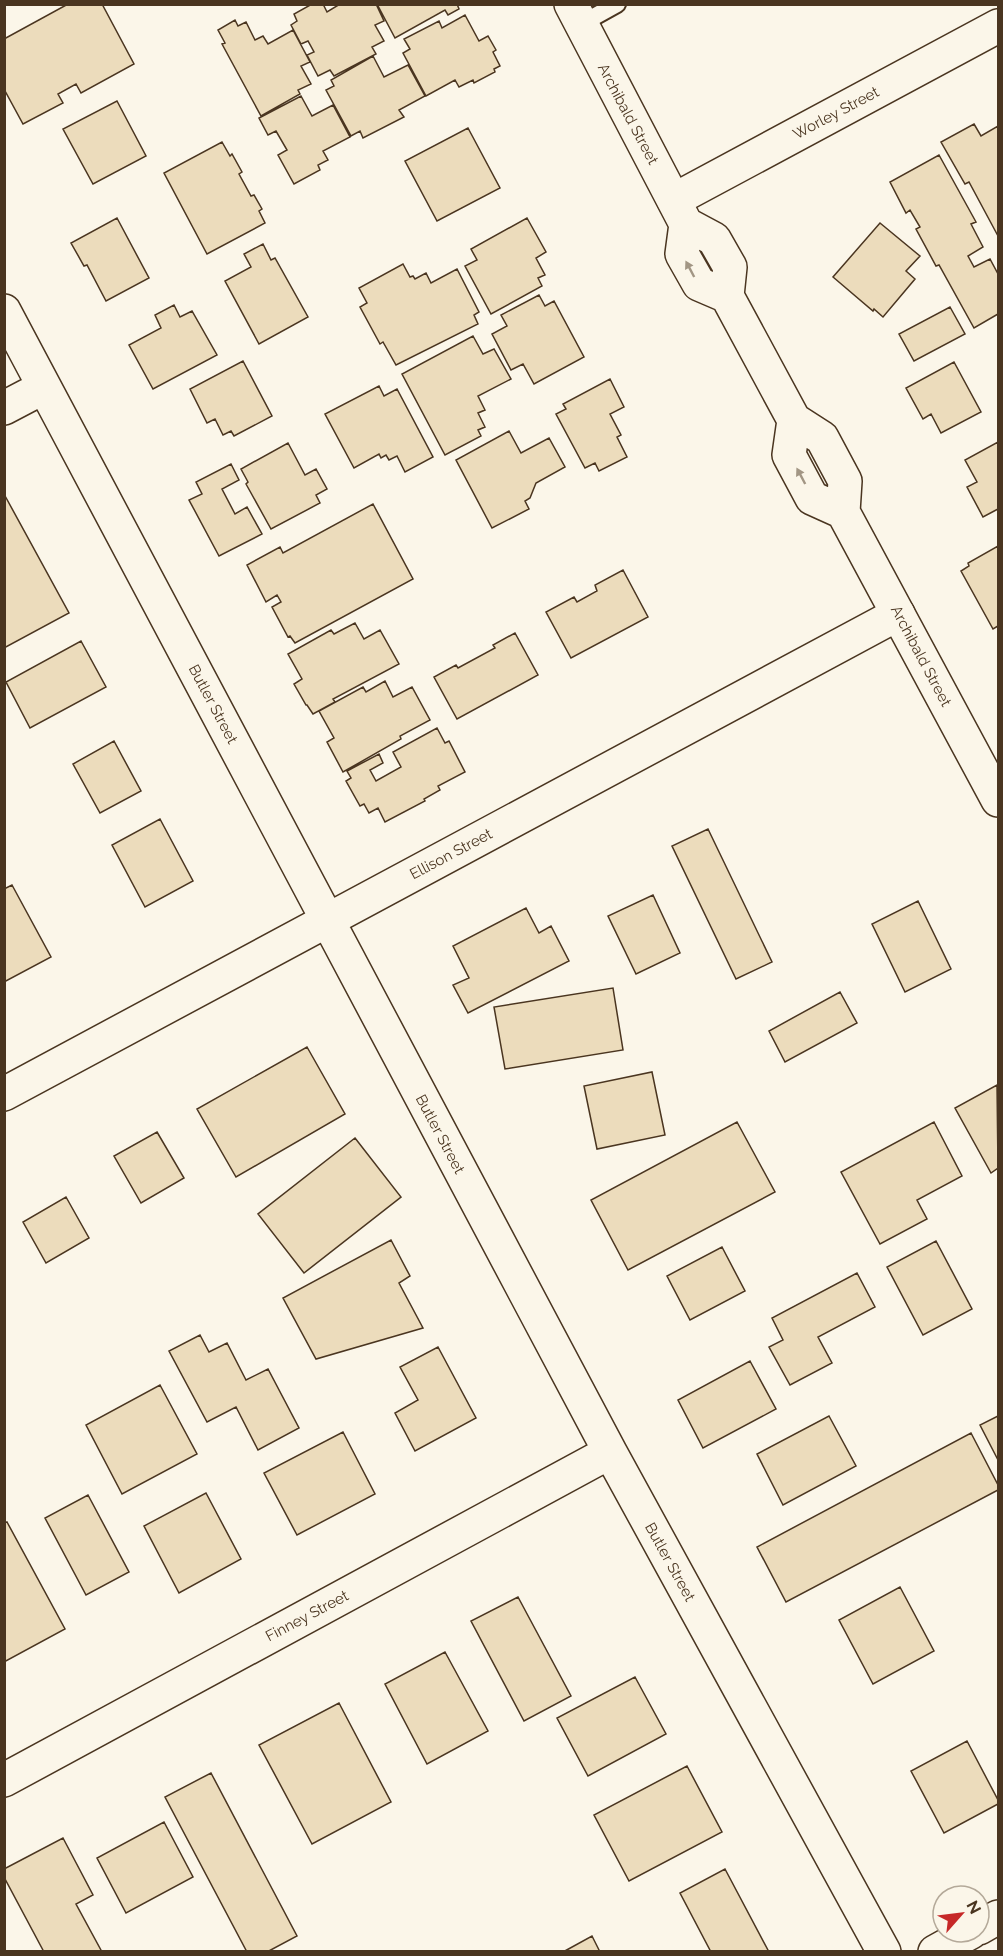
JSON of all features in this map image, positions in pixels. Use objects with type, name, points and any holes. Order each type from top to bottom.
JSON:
[{"type":"street","name":"Archibald Street","points":[[576,14],[680,212],[714,239],[730,267],[727,296],[794,420],[822,438],[841,472],[845,481],[843,512],[999,800]]},
{"type":"street","name":"Worley Street","points":[[680,212],[999,26]]},
{"type":"street","name":"Butler Street","points":[[4,311],[610,1452],[884,1952]]},
{"type":"street","points":[[4,408],[45,387]]},
{"type":"street","name":"Ellison Street","points":[[4,1094],[898,614]]},
{"type":"street","name":"Finney Street","points":[[4,1780],[610,1452]]},
{"type":"street","points":[[935,1952],[949,1944]]},
{"type":"lane","points":[[576,14],[617,4]]},
{"type":"building","points":[[68,4],[102,4],[134,64],[81,93],[76,84],[58,94],[63,103],[23,124],[4,89],[4,39]]},
{"type":"building","points":[[312,4],[323,4],[327,12],[340,4],[376,4],[384,21],[375,25],[384,41],[372,47],[376,54],[334,76],[330,70],[318,76],[307,55],[314,52],[308,41],[301,44],[291,25],[297,21],[294,14]]},
{"type":"building","points":[[377,4],[457,4],[459,9],[448,15],[445,10],[395,38]]},
{"type":"building","points":[[465,15],[479,41],[488,36],[496,50],[493,52],[500,66],[494,69],[495,72],[474,83],[473,80],[459,87],[455,80],[426,96],[403,53],[410,49],[404,39],[439,21],[442,28]]},
{"type":"building","points":[[235,20],[238,26],[246,22],[255,40],[263,36],[268,44],[293,30],[310,62],[301,66],[311,84],[298,90],[300,94],[261,116],[222,44],[225,43],[218,30]]},
{"type":"building","points":[[373,56],[384,77],[408,65],[425,96],[399,110],[404,117],[363,138],[360,131],[351,136],[326,90],[334,86],[331,80]]},
{"type":"building","points":[[301,96],[312,116],[333,105],[350,137],[323,151],[328,160],[318,165],[320,170],[294,184],[278,155],[287,150],[276,131],[268,135],[259,118]]},
{"type":"building","points":[[117,101],[146,156],[93,184],[63,129]]},
{"type":"building","points":[[974,124],[981,136],[998,126],[998,236],[969,182],[965,184],[941,142]]},
{"type":"building","points":[[468,128],[500,188],[437,221],[405,161]]},
{"type":"building","points":[[222,142],[242,172],[239,174],[251,196],[254,195],[262,209],[259,211],[265,223],[207,254],[164,173]]},
{"type":"building","points":[[939,155],[976,222],[971,224],[983,247],[968,256],[974,267],[990,259],[998,274],[998,314],[974,328],[916,229],[920,227],[910,210],[906,213],[890,182]]},
{"type":"building","points":[[117,218],[149,278],[106,301],[87,265],[84,266],[71,243]]},
{"type":"building","points":[[527,218],[546,252],[536,258],[545,275],[538,278],[542,286],[491,314],[465,266],[477,260],[471,249]]},
{"type":"building","points":[[880,223],[920,256],[906,271],[915,279],[883,317],[833,277]]},
{"type":"building","points":[[263,244],[271,260],[275,258],[308,317],[259,344],[225,281],[251,267],[244,254]]},
{"type":"building","points":[[403,264],[410,277],[413,276],[415,279],[426,273],[431,283],[457,269],[479,312],[474,315],[478,324],[396,365],[383,342],[380,344],[360,307],[367,303],[359,288]]},
{"type":"building","points":[[539,295],[545,306],[554,301],[584,357],[534,384],[523,364],[511,370],[492,334],[507,326],[501,315]]},
{"type":"building","points":[[174,305],[180,317],[192,311],[217,355],[153,389],[129,345],[161,328],[155,315]]},
{"type":"building","points":[[950,307],[965,334],[914,361],[899,334]]},
{"type":"building","points":[[473,336],[483,354],[494,349],[511,379],[478,396],[485,410],[478,413],[485,427],[478,430],[481,436],[445,455],[402,374]]},
{"type":"building","points":[[243,361],[272,416],[234,436],[231,431],[223,435],[215,419],[207,423],[190,389]]},
{"type":"building","points":[[954,362],[981,412],[941,433],[931,414],[923,419],[906,388]]},
{"type":"building","points":[[610,379],[624,407],[610,414],[621,435],[617,437],[627,457],[599,471],[595,463],[585,468],[556,414],[566,409],[563,404]]},
{"type":"building","points":[[379,386],[384,396],[397,389],[433,457],[405,472],[397,456],[389,460],[386,455],[381,458],[379,454],[354,468],[325,414]]},
{"type":"building","points":[[509,431],[521,453],[549,438],[565,467],[536,483],[530,498],[525,501],[529,509],[492,528],[456,460]]},
{"type":"building","points":[[998,442],[998,509],[983,517],[967,487],[977,482],[965,460]]},
{"type":"building","points":[[288,443],[305,475],[316,469],[327,489],[316,495],[320,503],[271,529],[246,484],[248,482],[241,469]]},
{"type":"building","points":[[231,464],[239,480],[222,489],[235,514],[247,507],[262,534],[219,556],[189,500],[202,494],[196,482]]},
{"type":"building","points":[[4,494],[69,613],[4,648]]},
{"type":"building","points":[[373,504],[413,579],[295,643],[290,636],[288,637],[272,607],[281,602],[277,595],[266,602],[247,565],[280,547],[283,553]]},
{"type":"building","points":[[998,546],[998,626],[993,629],[961,571],[969,566],[968,563]]},
{"type":"building","points":[[623,570],[648,617],[571,658],[546,612],[574,597],[577,602],[597,591],[595,585]]},
{"type":"building","points":[[355,623],[364,639],[380,630],[399,664],[333,699],[335,702],[313,714],[294,684],[302,679],[288,654],[331,630],[334,634]]},
{"type":"building","points":[[515,633],[538,675],[457,719],[434,677],[456,665],[458,668],[495,648],[493,645]]},
{"type":"building","points":[[81,641],[106,687],[30,728],[6,682]]},
{"type":"building","points":[[385,681],[393,697],[412,687],[430,720],[343,772],[327,742],[334,738],[319,711],[363,687],[366,692]]},
{"type":"building","points":[[437,728],[445,743],[449,741],[465,772],[438,786],[440,790],[424,799],[425,801],[385,822],[378,808],[369,813],[364,804],[360,806],[346,781],[351,778],[347,771],[379,754],[383,763],[370,770],[376,781],[401,767],[393,752]]},
{"type":"building","points":[[114,741],[141,791],[100,813],[73,764]]},
{"type":"building","points":[[160,819],[193,881],[145,907],[112,845]]},
{"type":"building","points":[[708,829],[772,962],[736,979],[672,846]]},
{"type":"building","points":[[12,885],[51,957],[4,982],[4,889]]},
{"type":"building","points":[[653,895],[680,953],[636,974],[608,916]]},
{"type":"building","points":[[918,901],[951,969],[905,992],[872,924]]},
{"type":"building","points":[[526,908],[539,933],[551,926],[569,961],[468,1013],[453,985],[469,978],[453,946]]},
{"type":"building","points":[[613,988],[623,1050],[505,1069],[494,1007]]},
{"type":"building","points":[[840,992],[857,1023],[785,1062],[769,1031]]},
{"type":"building","points":[[307,1047],[345,1114],[236,1177],[197,1109]]},
{"type":"building","points":[[652,1072],[665,1135],[597,1149],[584,1086]]},
{"type":"building","points":[[997,1085],[998,1168],[991,1173],[955,1108]]},
{"type":"building","points":[[737,1122],[775,1192],[628,1270],[591,1200]]},
{"type":"building","points":[[934,1122],[962,1176],[917,1200],[927,1219],[880,1244],[841,1172]]},
{"type":"building","points":[[157,1132],[184,1178],[141,1203],[114,1156]]},
{"type":"building","points":[[355,1138],[401,1197],[304,1273],[258,1214]]},
{"type":"building","points":[[66,1197],[89,1238],[46,1263],[23,1222]]},
{"type":"building","points":[[391,1240],[410,1276],[399,1283],[423,1328],[316,1359],[283,1298]]},
{"type":"building","points":[[936,1241],[972,1309],[923,1335],[887,1267]]},
{"type":"building","points":[[722,1247],[745,1291],[690,1320],[667,1276]]},
{"type":"building","points":[[857,1273],[875,1307],[818,1337],[832,1363],[790,1385],[769,1347],[783,1340],[772,1318]]},
{"type":"building","points":[[200,1335],[209,1352],[227,1343],[246,1380],[268,1369],[299,1428],[258,1450],[236,1407],[207,1422],[169,1351]]},
{"type":"building","points":[[438,1347],[476,1418],[415,1451],[395,1413],[418,1400],[400,1367]]},
{"type":"building","points":[[750,1361],[776,1409],[703,1448],[678,1400]]},
{"type":"building","points":[[160,1385],[197,1454],[122,1494],[86,1425]]},
{"type":"building","points":[[829,1416],[856,1466],[783,1505],[757,1454]]},
{"type":"building","points":[[998,1416],[998,1460],[980,1425]]},
{"type":"building","points":[[343,1432],[375,1494],[297,1535],[264,1473]]},
{"type":"building","points":[[971,1433],[998,1485],[998,1490],[786,1602],[757,1547]]},
{"type":"building","points":[[206,1493],[241,1559],[179,1593],[144,1526]]},
{"type":"building","points":[[88,1495],[129,1572],[86,1595],[45,1518]]},
{"type":"building","points":[[7,1522],[65,1629],[4,1662],[4,1523]]},
{"type":"building","points":[[900,1587],[934,1651],[873,1684],[839,1620]]},
{"type":"building","points":[[518,1597],[571,1696],[524,1721],[471,1621]]},
{"type":"building","points":[[445,1652],[488,1731],[427,1764],[385,1684]]},
{"type":"building","points":[[635,1677],[666,1734],[588,1776],[557,1718]]},
{"type":"building","points":[[339,1703],[391,1802],[312,1844],[259,1745]]},
{"type":"building","points":[[967,1741],[998,1804],[944,1833],[911,1771]]},
{"type":"building","points":[[687,1766],[722,1832],[629,1881],[594,1815]]},
{"type":"building","points":[[211,1773],[297,1936],[267,1952],[247,1952],[165,1797]]},
{"type":"building","points":[[164,1822],[193,1877],[126,1913],[97,1858]]},
{"type":"building","points":[[63,1838],[93,1895],[76,1904],[102,1952],[44,1952],[4,1877],[4,1869]]},
{"type":"building","points":[[725,1869],[769,1952],[711,1952],[680,1893]]},
{"type":"building","points":[[592,1936],[600,1952],[563,1952]]}]
